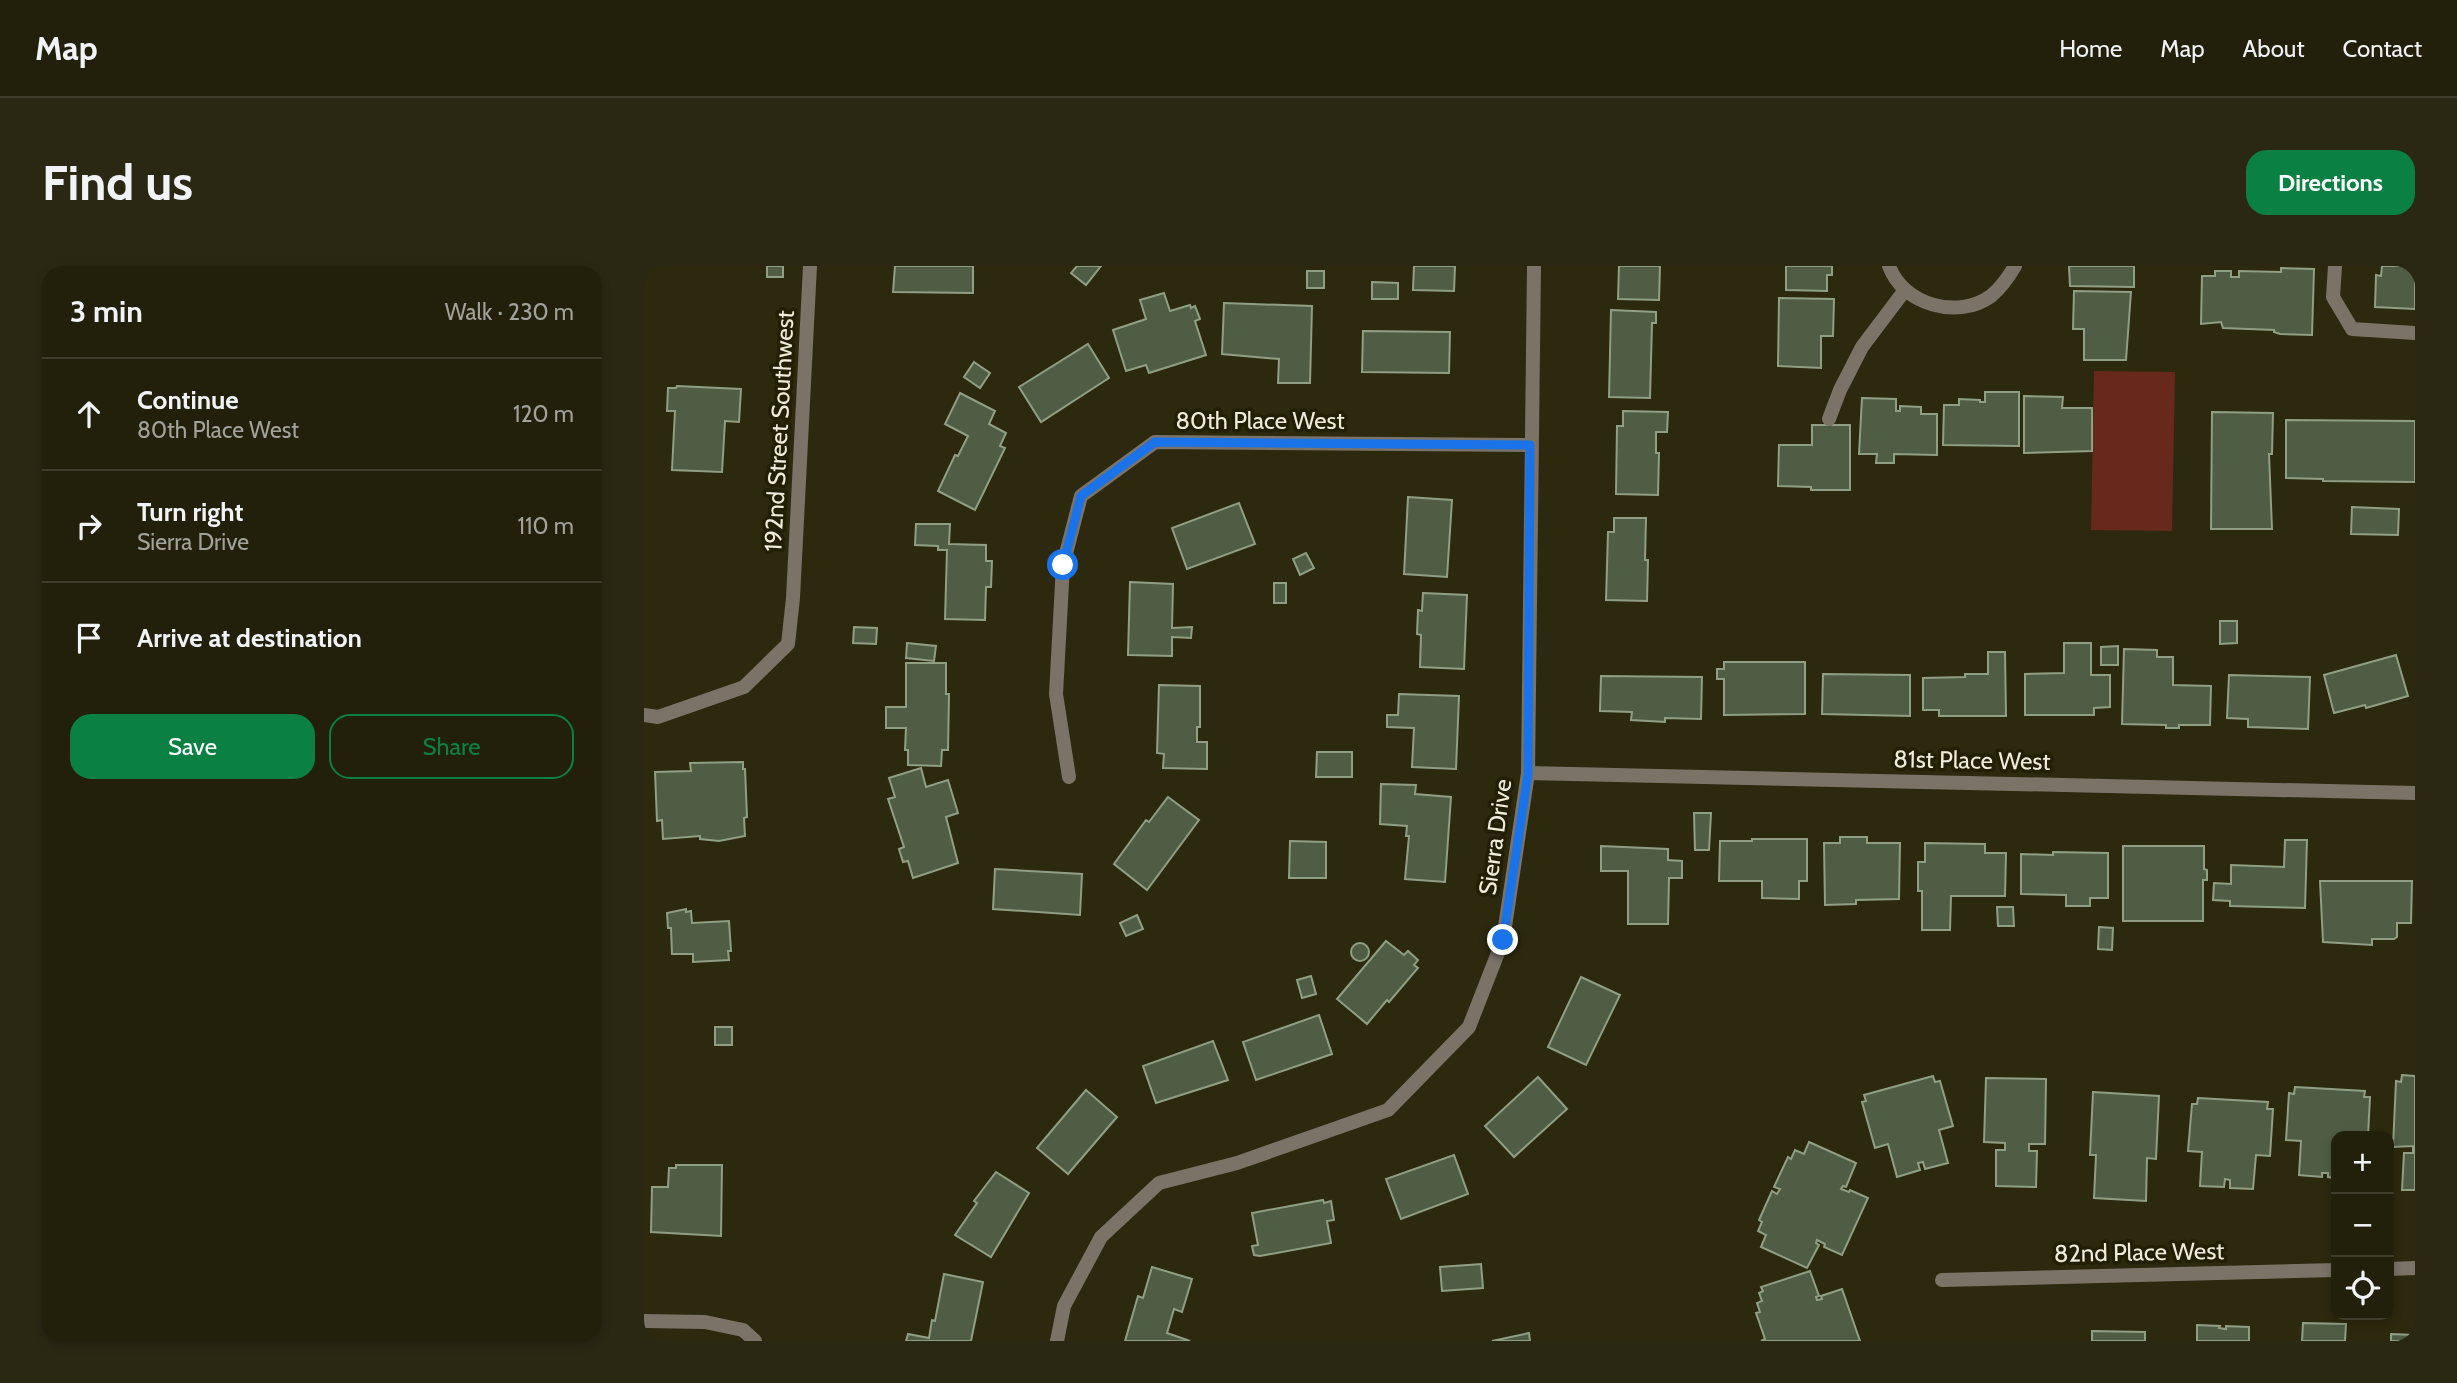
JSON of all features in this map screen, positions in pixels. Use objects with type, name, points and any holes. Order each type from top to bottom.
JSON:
[{"type":"street","name":"192nd Street Southwest","points":[[644,715],[658,717],[744,687],[788,644],[793,598],[810,266]]},
{"type":"street","name":"Sierra Drive","points":[[1057,1341],[1064,1306],[1101,1237],[1159,1184],[1237,1163],[1388,1110],[1469,1027],[1503,940],[1528,774],[1534,266]]},
{"type":"street","points":[[1889,266],[1905,290],[1924,302],[1945,308],[1968,307],[1989,298],[2006,283],[2015,266]]},
{"type":"street","points":[[2335,266],[2333,297],[2351,329],[2415,333]]},
{"type":"street","points":[[1829,419],[1862,347],[1905,290]]},
{"type":"street","name":"80th Place West","points":[[1069,777],[1056,694],[1063,565],[1081,496],[1155,442],[1530,445]]},
{"type":"street","name":"81st Place West","points":[[1528,774],[2415,793]]},
{"type":"street","points":[[2394,1269],[2415,1268]]},
{"type":"street","name":"82nd Place West","points":[[1942,1280],[2331,1270]]},
{"type":"street","points":[[644,1321],[705,1322],[743,1330],[755,1341]]},
{"type":"shaded area","points":[[2094,371],[2175,372],[2172,531],[2091,530]]},
{"type":"building","points":[[767,266],[783,266],[783,277],[767,277]]},
{"type":"building","points":[[895,266],[973,266],[973,293],[893,292]]},
{"type":"building","points":[[1077,266],[1101,266],[1086,285],[1071,273]]},
{"type":"building","points":[[1414,266],[1455,266],[1454,291],[1413,290]]},
{"type":"building","points":[[1619,266],[1660,266],[1659,300],[1618,299]]},
{"type":"building","points":[[1786,266],[1832,266],[1832,275],[1827,275],[1827,291],[1786,290]]},
{"type":"building","points":[[2069,266],[2134,266],[2134,287],[2070,286]]},
{"type":"building","points":[[2382,266],[2415,266],[2415,309],[2375,307],[2376,275],[2381,276]]},
{"type":"building","points":[[2281,268],[2314,269],[2312,335],[2223,328],[2221,322],[2201,324],[2202,276],[2215,276],[2215,271],[2231,271],[2231,277],[2239,277],[2239,271],[2281,272]]},
{"type":"building","points":[[1307,271],[1324,271],[1324,288],[1307,288]]},
{"type":"building","points":[[1372,282],[1398,283],[1398,299],[1372,299]]},
{"type":"building","points":[[2074,291],[2131,292],[2126,360],[2084,360],[2084,329],[2073,329]]},
{"type":"building","points":[[1164,293],[1170,311],[1195,306],[1200,319],[1195,321],[1206,355],[1149,373],[1146,365],[1126,371],[1113,330],[1146,319],[1140,300]]},
{"type":"building","points":[[1779,298],[1834,299],[1833,336],[1821,336],[1821,368],[1778,366]]},
{"type":"building","points":[[1224,303],[1312,306],[1310,383],[1278,383],[1279,359],[1222,354]]},
{"type":"building","points":[[1611,310],[1656,312],[1656,323],[1652,323],[1650,398],[1609,397]]},
{"type":"building","points":[[1363,331],[1450,332],[1449,373],[1362,372]]},
{"type":"building","points":[[1088,344],[1109,378],[1041,422],[1019,387]]},
{"type":"building","points":[[974,362],[990,373],[980,388],[964,377]]},
{"type":"building","points":[[677,386],[741,389],[739,422],[725,421],[722,472],[672,470],[675,411],[667,411],[668,388]]},
{"type":"building","points":[[1985,392],[2019,392],[2019,446],[1943,445],[1944,405],[1959,405],[1959,399],[1985,402]]},
{"type":"building","points":[[960,393],[995,411],[989,424],[1006,433],[1000,446],[1005,448],[975,510],[938,491],[955,455],[958,456],[968,436],[945,424]]},
{"type":"building","points":[[2024,396],[2063,397],[2062,408],[2092,408],[2092,451],[2024,453]]},
{"type":"building","points":[[1862,398],[1896,399],[1896,411],[1900,411],[1900,406],[1921,407],[1921,414],[1937,414],[1937,455],[1894,454],[1894,463],[1876,463],[1877,454],[1859,454]]},
{"type":"building","points":[[1623,411],[1668,412],[1667,432],[1656,432],[1656,453],[1659,453],[1658,495],[1616,494],[1617,426],[1623,426]]},
{"type":"building","points":[[2212,412],[2273,413],[2272,454],[2269,454],[2272,529],[2211,529]]},
{"type":"building","points":[[2286,420],[2415,421],[2415,482],[2286,478]]},
{"type":"building","points":[[1812,425],[1850,425],[1850,490],[1811,490],[1811,487],[1778,486],[1779,445],[1812,445]]},
{"type":"building","points":[[1408,497],[1452,500],[1447,577],[1404,574]]},
{"type":"building","points":[[1239,503],[1255,544],[1187,569],[1172,528]]},
{"type":"building","points":[[2352,507],[2399,509],[2398,535],[2351,534]]},
{"type":"building","points":[[1614,518],[1646,518],[1647,601],[1606,600],[1608,532],[1614,532]]},
{"type":"building","points":[[916,524],[950,524],[949,544],[986,545],[986,561],[992,561],[991,587],[986,587],[985,620],[945,619],[947,550],[938,550],[938,546],[915,545]]},
{"type":"building","points":[[1306,553],[1314,568],[1300,575],[1293,559]]},
{"type":"building","points":[[1130,582],[1173,584],[1172,628],[1192,627],[1191,638],[1172,637],[1172,656],[1128,655]]},
{"type":"building","points":[[1274,583],[1286,583],[1286,603],[1274,603]]},
{"type":"building","points":[[1423,593],[1467,595],[1464,669],[1420,667],[1421,635],[1417,634],[1418,610],[1422,611]]},
{"type":"building","points":[[2220,621],[2237,621],[2237,643],[2220,644]]},
{"type":"building","points":[[854,627],[877,628],[876,644],[853,643]]},
{"type":"building","points":[[907,643],[936,646],[934,661],[906,658]]},
{"type":"building","points":[[2064,643],[2091,643],[2091,675],[2110,675],[2110,707],[2094,708],[2094,715],[2025,715],[2025,674],[2064,673]]},
{"type":"building","points":[[2118,646],[2118,665],[2101,665],[2101,647]]},
{"type":"building","points":[[2124,649],[2157,650],[2157,657],[2173,657],[2173,685],[2211,686],[2210,725],[2179,725],[2179,728],[2166,728],[2166,725],[2122,724]]},
{"type":"building","points":[[1988,652],[2005,652],[2006,716],[1939,716],[1939,710],[1923,710],[1923,678],[1988,674]]},
{"type":"building","points":[[2396,655],[2408,696],[2366,708],[2365,705],[2334,713],[2324,675]]},
{"type":"building","points":[[1724,662],[1805,662],[1805,714],[1724,715],[1724,679],[1717,679],[1717,669],[1724,669]]},
{"type":"building","points":[[906,663],[946,663],[946,694],[949,694],[948,750],[942,750],[941,766],[908,765],[908,750],[905,750],[906,728],[886,728],[886,707],[906,707]]},
{"type":"building","points":[[1823,674],[1910,675],[1910,716],[1822,714]]},
{"type":"building","points":[[2229,675],[2310,677],[2308,729],[2248,727],[2248,719],[2227,718]]},
{"type":"building","points":[[1601,676],[1702,677],[1701,719],[1665,718],[1665,722],[1631,720],[1632,712],[1600,711]]},
{"type":"building","points":[[1159,685],[1200,686],[1200,727],[1197,727],[1197,742],[1207,742],[1207,769],[1163,768],[1164,754],[1157,753]]},
{"type":"building","points":[[1399,694],[1459,696],[1456,769],[1412,767],[1414,728],[1387,727],[1387,715],[1398,715]]},
{"type":"building","points":[[1317,752],[1352,752],[1352,777],[1316,777]]},
{"type":"building","points":[[743,762],[747,817],[744,818],[745,836],[719,841],[700,839],[700,836],[663,839],[662,820],[657,821],[655,772],[691,771],[690,763]]},
{"type":"building","points":[[921,768],[926,787],[948,780],[958,813],[946,817],[958,863],[913,878],[908,861],[903,862],[899,849],[904,847],[888,799],[895,797],[889,778]]},
{"type":"building","points":[[1381,784],[1416,785],[1415,794],[1451,797],[1445,882],[1405,879],[1409,836],[1406,836],[1407,826],[1380,824]]},
{"type":"building","points":[[1168,797],[1199,820],[1147,890],[1114,864],[1146,820],[1149,822]]},
{"type":"building","points":[[1694,813],[1711,813],[1709,850],[1695,850]]},
{"type":"building","points":[[1840,837],[1867,837],[1867,843],[1900,843],[1899,899],[1856,900],[1856,904],[1825,905],[1824,843],[1840,843]]},
{"type":"building","points":[[1807,839],[1807,881],[1799,881],[1799,899],[1762,898],[1762,881],[1719,881],[1720,841]]},
{"type":"building","points":[[2285,840],[2307,840],[2305,908],[2230,906],[2230,901],[2213,900],[2214,883],[2231,884],[2231,865],[2284,867]]},
{"type":"building","points":[[1290,841],[1326,842],[1326,878],[1289,878]]},
{"type":"building","points":[[1925,843],[1985,844],[1985,853],[2006,853],[2005,896],[1951,896],[1950,930],[1922,930],[1922,891],[1918,891],[1918,862],[1925,862]]},
{"type":"building","points":[[1601,846],[1668,849],[1668,860],[1682,861],[1682,878],[1669,878],[1668,924],[1628,924],[1628,871],[1601,871]]},
{"type":"building","points":[[2123,846],[2204,846],[2207,880],[2203,880],[2203,921],[2123,921]]},
{"type":"building","points":[[2053,852],[2108,853],[2108,898],[2090,898],[2090,906],[2066,906],[2066,895],[2021,894],[2021,854],[2053,855]]},
{"type":"building","points":[[995,869],[1082,874],[1080,915],[993,909]]},
{"type":"building","points":[[2320,881],[2412,881],[2411,923],[2397,923],[2397,937],[2372,939],[2372,945],[2323,942]]},
{"type":"building","points":[[1997,907],[2013,907],[2014,926],[1998,926]]},
{"type":"building","points":[[686,909],[686,912],[691,911],[692,923],[729,921],[729,960],[693,962],[693,954],[672,954],[671,928],[668,928],[667,913]]},
{"type":"building","points":[[1137,915],[1143,929],[1126,936],[1120,923]]},
{"type":"building","points":[[2099,927],[2113,928],[2112,950],[2098,949]]},
{"type":"building","points":[[1386,941],[1404,955],[1408,951],[1418,960],[1414,965],[1418,968],[1367,1024],[1337,999]]},
{"type":"building","points":[[1356,943],[1364,943],[1369,952],[1367,959],[1356,961],[1351,956],[1351,948]]},
{"type":"building","points":[[1311,976],[1316,994],[1302,998],[1297,980]]},
{"type":"building","points":[[1581,977],[1620,995],[1586,1065],[1548,1047]]},
{"type":"building","points":[[1319,1015],[1332,1054],[1256,1080],[1243,1042]]},
{"type":"building","points":[[715,1027],[732,1027],[732,1045],[715,1045]]},
{"type":"building","points":[[1213,1041],[1228,1080],[1156,1103],[1143,1066]]},
{"type":"building","points":[[2402,1075],[2415,1076],[2415,1190],[2402,1190],[2404,1153],[2413,1153],[2413,1146],[2394,1147],[2396,1081],[2401,1082]]},
{"type":"building","points":[[1933,1076],[1935,1082],[1940,1081],[1953,1126],[1939,1130],[1948,1163],[1925,1169],[1923,1162],[1918,1163],[1920,1170],[1897,1177],[1888,1144],[1875,1148],[1862,1102],[1866,1101],[1864,1095]]},
{"type":"building","points":[[1538,1077],[1567,1109],[1514,1157],[1485,1126]]},
{"type":"building","points":[[1986,1078],[2046,1079],[2045,1144],[2029,1144],[2029,1151],[2037,1151],[2036,1187],[1996,1186],[1996,1150],[2005,1150],[2005,1143],[1984,1142]]},
{"type":"building","points":[[2295,1087],[2365,1091],[2364,1097],[2370,1097],[2368,1131],[2331,1131],[2331,1177],[2328,1177],[2328,1173],[2322,1173],[2322,1177],[2299,1175],[2301,1141],[2286,1140],[2289,1093],[2294,1094]]},
{"type":"building","points":[[1086,1090],[1117,1117],[1068,1174],[1037,1148]]},
{"type":"building","points":[[2093,1092],[2159,1096],[2156,1159],[2147,1158],[2146,1201],[2094,1198],[2096,1155],[2090,1155]]},
{"type":"building","points":[[2198,1098],[2268,1102],[2267,1109],[2273,1109],[2270,1156],[2256,1155],[2253,1189],[2230,1188],[2230,1180],[2225,1179],[2224,1187],[2200,1186],[2202,1152],[2188,1151],[2192,1104],[2197,1104]]},
{"type":"building","points":[[1809,1142],[1856,1163],[1846,1187],[1841,1189],[1868,1198],[1842,1255],[1824,1247],[1825,1244],[1817,1240],[1819,1245],[1807,1268],[1761,1247],[1766,1235],[1758,1231],[1762,1222],[1759,1220],[1772,1191],[1777,1194],[1780,1189],[1774,1187],[1788,1157],[1791,1159],[1795,1150],[1804,1154]]},
{"type":"building","points":[[1454,1155],[1468,1194],[1401,1219],[1386,1179]]},
{"type":"building","points":[[676,1165],[722,1165],[721,1236],[651,1232],[652,1187],[668,1187],[669,1168],[676,1168]]},
{"type":"building","points":[[996,1172],[1029,1193],[991,1257],[955,1235],[977,1203],[974,1201]]},
{"type":"building","points":[[1323,1200],[1324,1203],[1331,1201],[1334,1220],[1327,1221],[1331,1243],[1254,1255],[1252,1246],[1258,1245],[1252,1213]]},
{"type":"building","points":[[1481,1264],[1483,1288],[1442,1291],[1440,1267]]},
{"type":"building","points":[[1152,1267],[1192,1279],[1182,1312],[1174,1309],[1167,1333],[1190,1341],[1125,1341],[1138,1296],[1143,1298]]},
{"type":"building","points":[[1810,1271],[1819,1296],[1816,1297],[1817,1300],[1842,1289],[1860,1341],[1761,1341],[1765,1339],[1756,1313],[1760,1312],[1757,1303],[1762,1301],[1759,1293],[1763,1291],[1761,1287]]},
{"type":"building","points":[[944,1274],[983,1282],[971,1341],[906,1341],[908,1334],[929,1338]]},
{"type":"building","points":[[2303,1323],[2346,1324],[2345,1341],[2302,1341]]},
{"type":"building","points":[[2197,1325],[2220,1326],[2219,1328],[2226,1329],[2226,1326],[2249,1327],[2249,1341],[2197,1341]]},
{"type":"building","points":[[2092,1331],[2145,1332],[2145,1341],[2092,1341]]},
{"type":"building","points":[[1529,1333],[1530,1341],[1492,1341]]},
{"type":"building","points":[[2391,1334],[2414,1335],[2415,1341],[2391,1341]]},
{"type":"route","points":[[1063,565],[1081,496],[1155,442],[1530,445],[1528,774],[1503,940]]}]
